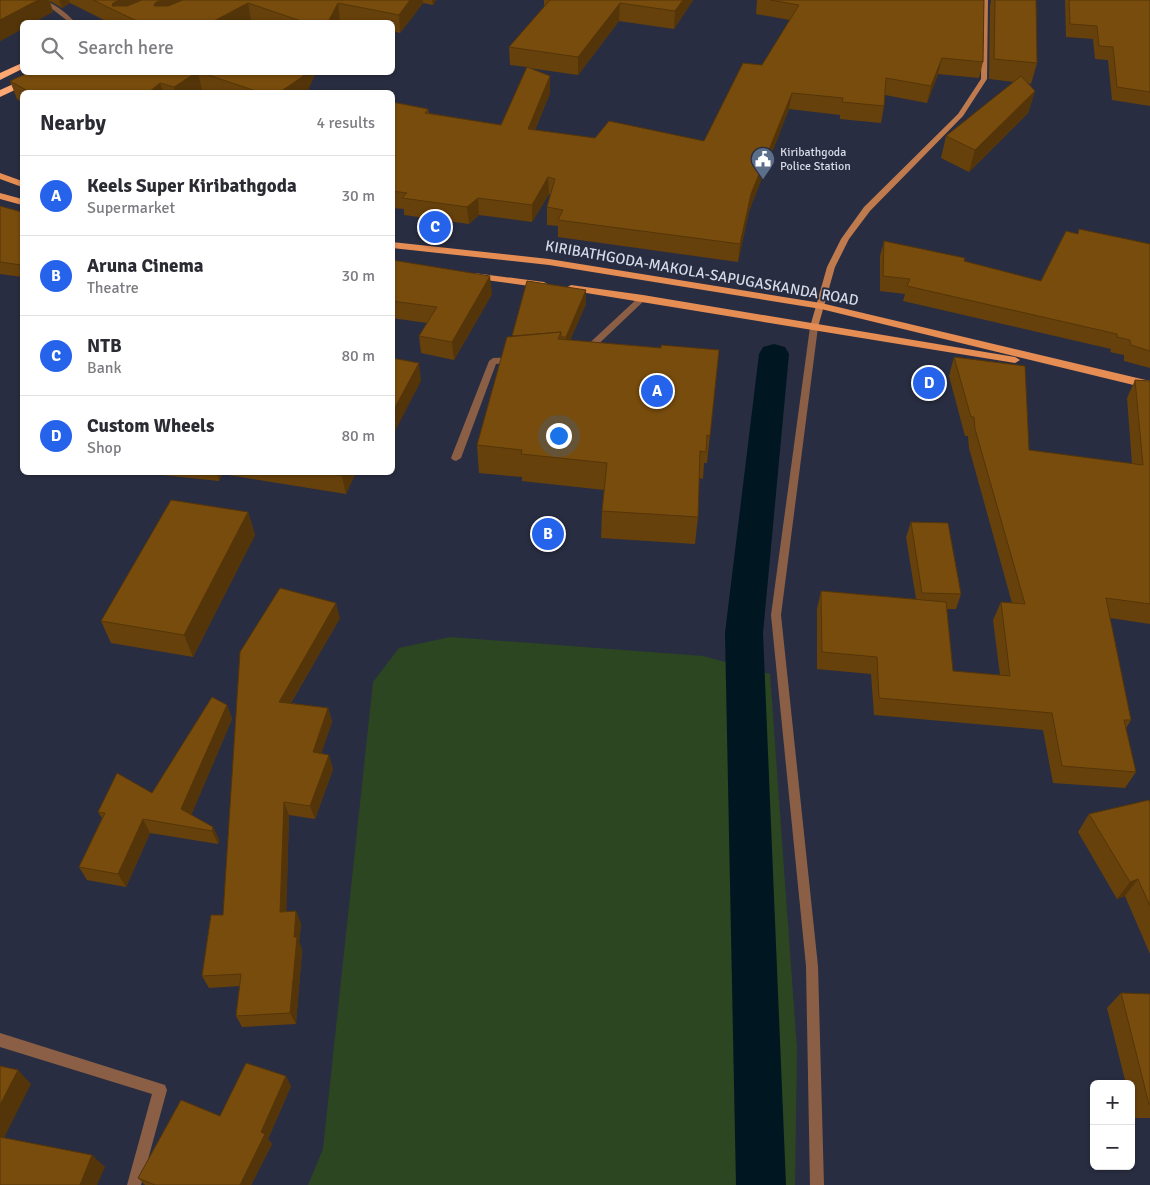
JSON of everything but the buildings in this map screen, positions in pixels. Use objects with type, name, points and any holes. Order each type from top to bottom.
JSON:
[{"type":"highway","points":[[0,77],[20,67]]},
{"type":"highway","points":[[0,94],[42,75]]},
{"type":"main road","points":[[0,171],[4,178],[20,183]]},
{"type":"main road","points":[[0,196],[20,201]]},
{"type":"main road","name":"KIRIBATHGODA-MAKOLA-SAPUGASKANDA ROAD","points":[[395,245],[549,262],[821,306],[1150,386]]},
{"type":"main road","name":"KIRIBATHGODA-MAKOLA-SAPUGASKANDA ROAD","points":[[460,274],[643,298],[1036,364],[1150,386]]},
{"type":"street","points":[[40,0],[48,2],[70,20]]},
{"type":"street","points":[[817,1185],[812,966],[776,615],[814,327],[831,267],[845,239],[866,209],[961,115],[984,79],[985,0]]},
{"type":"street","points":[[574,355],[583,354],[643,298]]},
{"type":"street","points":[[456,458],[493,361],[529,358]]},
{"type":"street","points":[[0,1040],[160,1090],[134,1185]]},
{"type":"green space","points":[[450,637],[703,656],[770,674],[797,1049],[795,1185],[308,1185],[323,1149],[373,682],[399,648]]},
{"type":"waterway","points":[[761,1185],[744,633],[774,354]]},
{"type":"place","name":"Kiribathgoda Police Station","points":[[763,180]]},
{"type":"place","name":"NTB","points":[[435,227]]},
{"type":"place","name":"Custom Wheels","points":[[929,383]]},
{"type":"place","name":"Keels Super Kiribathgoda","points":[[657,391]]},
{"type":"place","name":"Aruna Cinema","points":[[548,534]]}]
